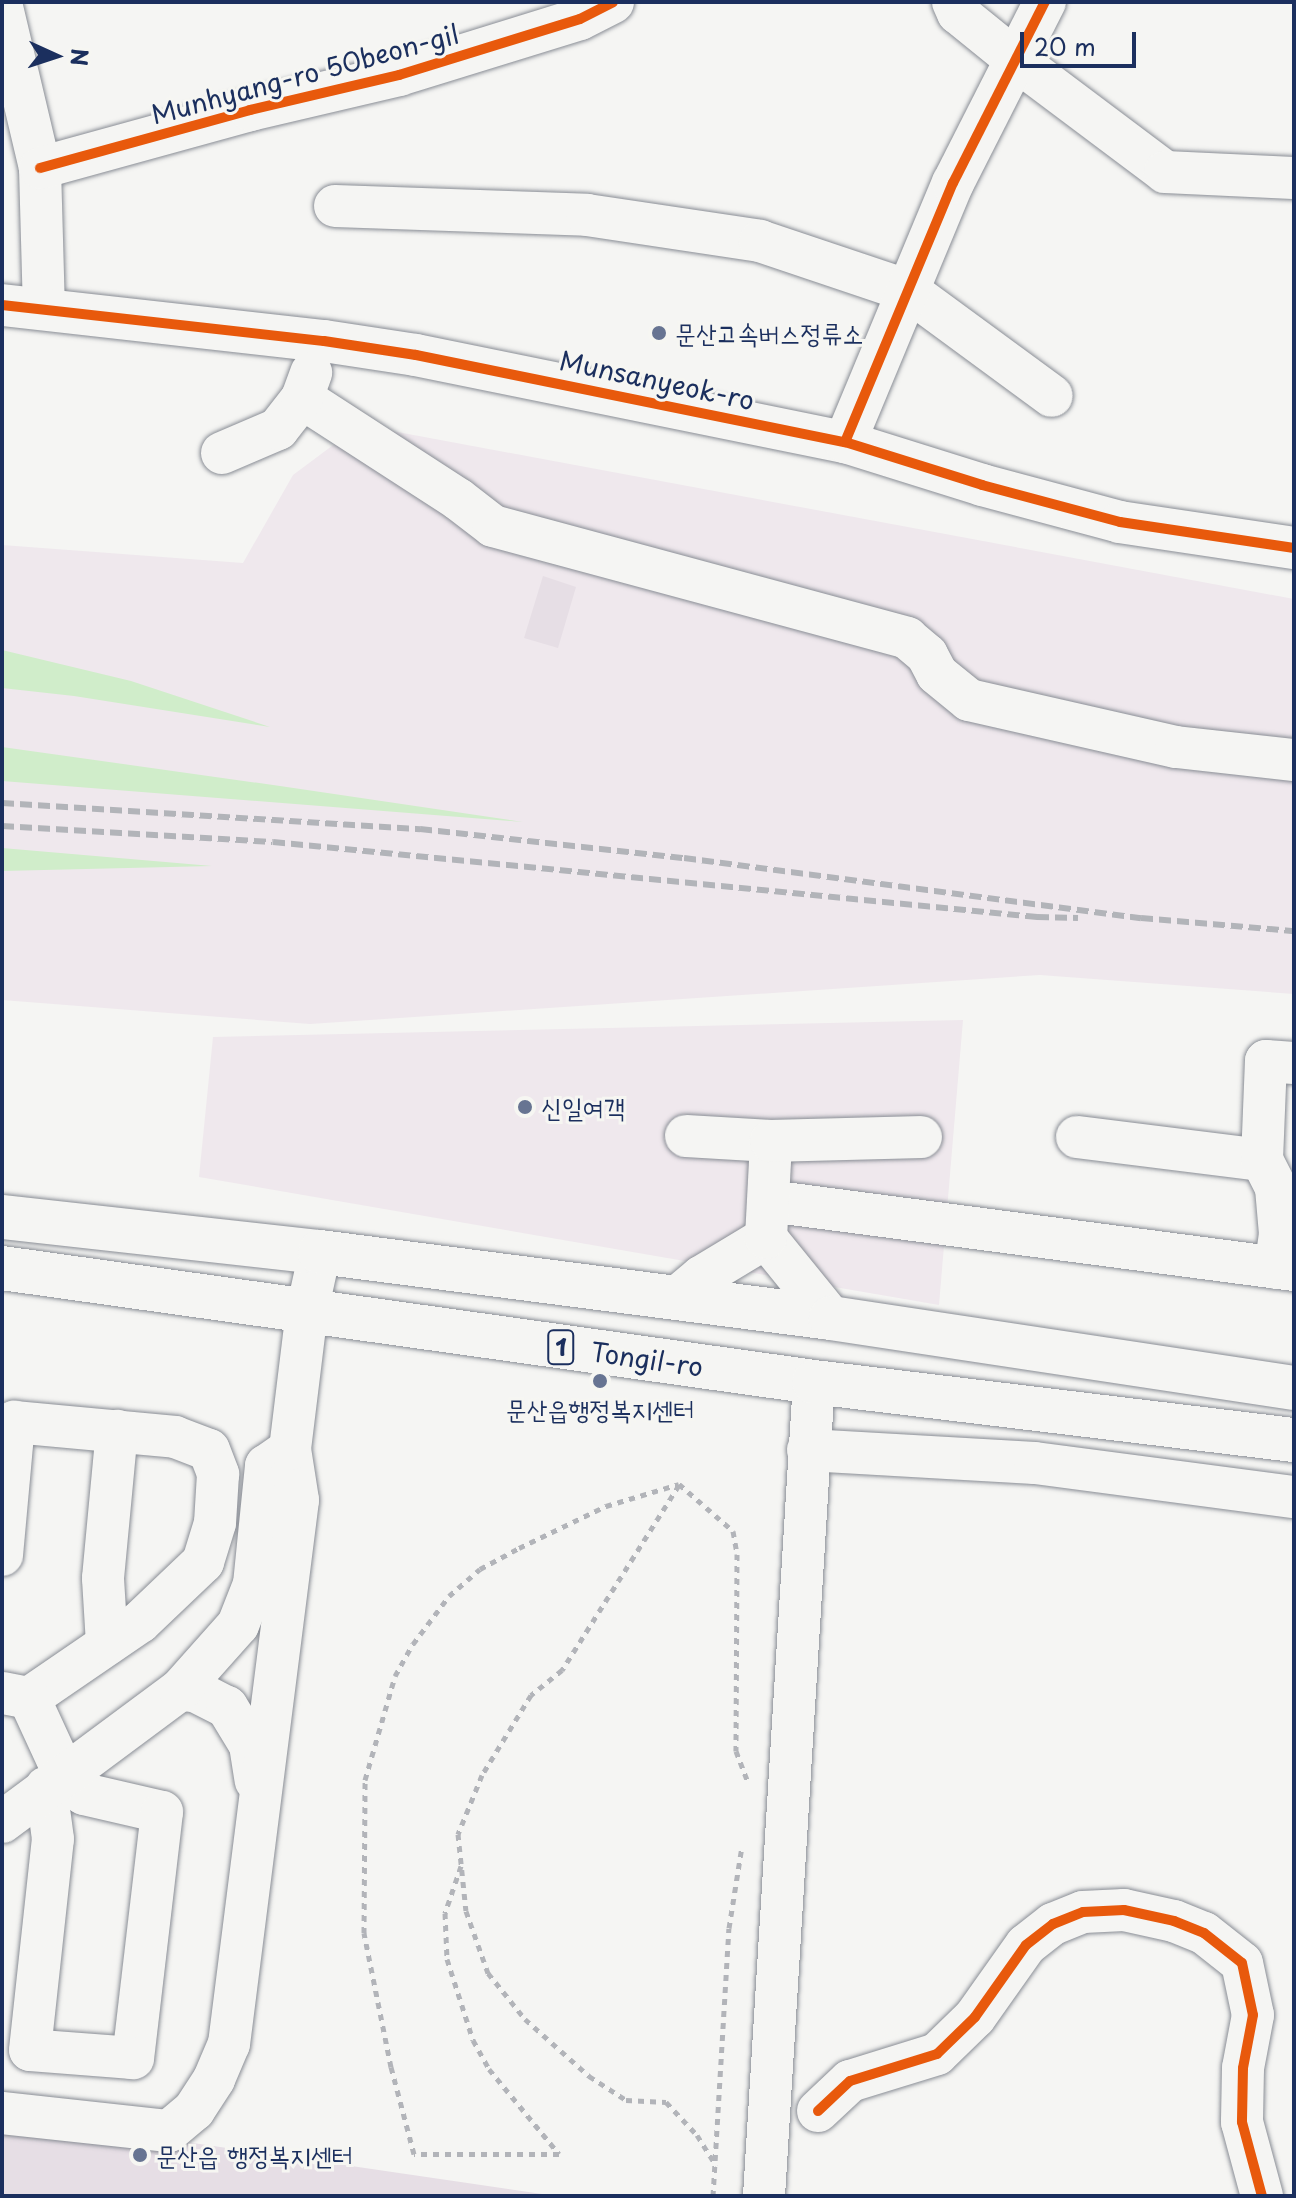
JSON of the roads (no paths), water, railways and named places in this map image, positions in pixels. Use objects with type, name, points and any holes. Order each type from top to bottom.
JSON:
[{"type":"main road","points":[[2,1217],[320,1252],[831,1318],[1294,1388]]},
{"type":"main road","name":"Tongil-ro","points":[[2,1268],[814,1382],[1294,1440]]},
{"type":"street","points":[[953,2],[958,13],[1016,60],[1165,172],[1294,178]]},
{"type":"street","points":[[845,442],[953,183],[1045,2]]},
{"type":"street","points":[[2,7],[40,168],[44,307]]},
{"type":"street","name":"Munhyang-ro 50beon-gil","points":[[40,168],[250,110],[399,75],[597,10]]},
{"type":"street","points":[[335,206],[587,215],[760,241],[909,291],[1052,396]]},
{"type":"street","name":"Munsanyeok-ro","points":[[2,305],[44,307],[324,341],[565,383],[845,442],[982,485],[1120,522],[1294,548]]},
{"type":"street","points":[[222,453],[278,429],[302,398],[324,341]]},
{"type":"street","points":[[302,398],[458,499],[493,526],[907,638],[927,655],[937,674],[969,700],[1176,747],[1294,760]]},
{"type":"street","points":[[676,1298],[768,1219],[1285,1269],[1276,1188],[1262,1160],[1266,1061],[1294,1063]]},
{"type":"street","points":[[686,1136],[771,1141],[921,1137]]},
{"type":"street","points":[[1077,1137],[1262,1160]]},
{"type":"street","points":[[771,1141],[768,1219],[831,1318]]},
{"type":"street","points":[[2,2113],[169,2131],[194,2110],[214,2079],[229,2044],[298,1500],[290,1449],[307,1311],[320,1252]]},
{"type":"street","points":[[764,2196],[814,1382]]},
{"type":"street","points":[[2,1555],[14,1422],[175,1437],[209,1450],[218,1474],[215,1523],[203,1562],[140,1622],[15,1696],[55,1780],[53,1839],[30,2050],[133,2058],[162,1812],[84,1794],[55,1780]]},
{"type":"street","points":[[107,1644],[103,1578],[117,1431]]},
{"type":"street","points":[[2,1822],[180,1690],[238,1625],[254,1584],[266,1466],[290,1449]]},
{"type":"street","points":[[808,1450],[1035,1463],[1294,1497]]},
{"type":"street","points":[[180,1690],[195,1691],[227,1707],[250,1745],[260,1802]]},
{"type":"street","points":[[818,2111],[850,2081],[937,2054],[975,2017],[1026,1945],[1053,1924],[1083,1912],[1124,1910],[1174,1921],[1204,1933],[1242,1963],[1253,2015],[1243,2068],[1242,2122],[1262,2196]]},
{"type":"railway","points":[[2,803],[420,829],[684,858],[1141,918],[1294,931]]},
{"type":"railway","points":[[2,826],[273,842],[1037,917],[1078,918]]},
{"type":"place","name":"문산고속버스정류소","points":[[659,333]]},
{"type":"place","name":"신일여객","points":[[525,1107]]},
{"type":"place","name":"문산읍행정복지센터","points":[[600,1381]]},
{"type":"place","name":"문산읍 행정복지센터","points":[[140,2155]]}]
